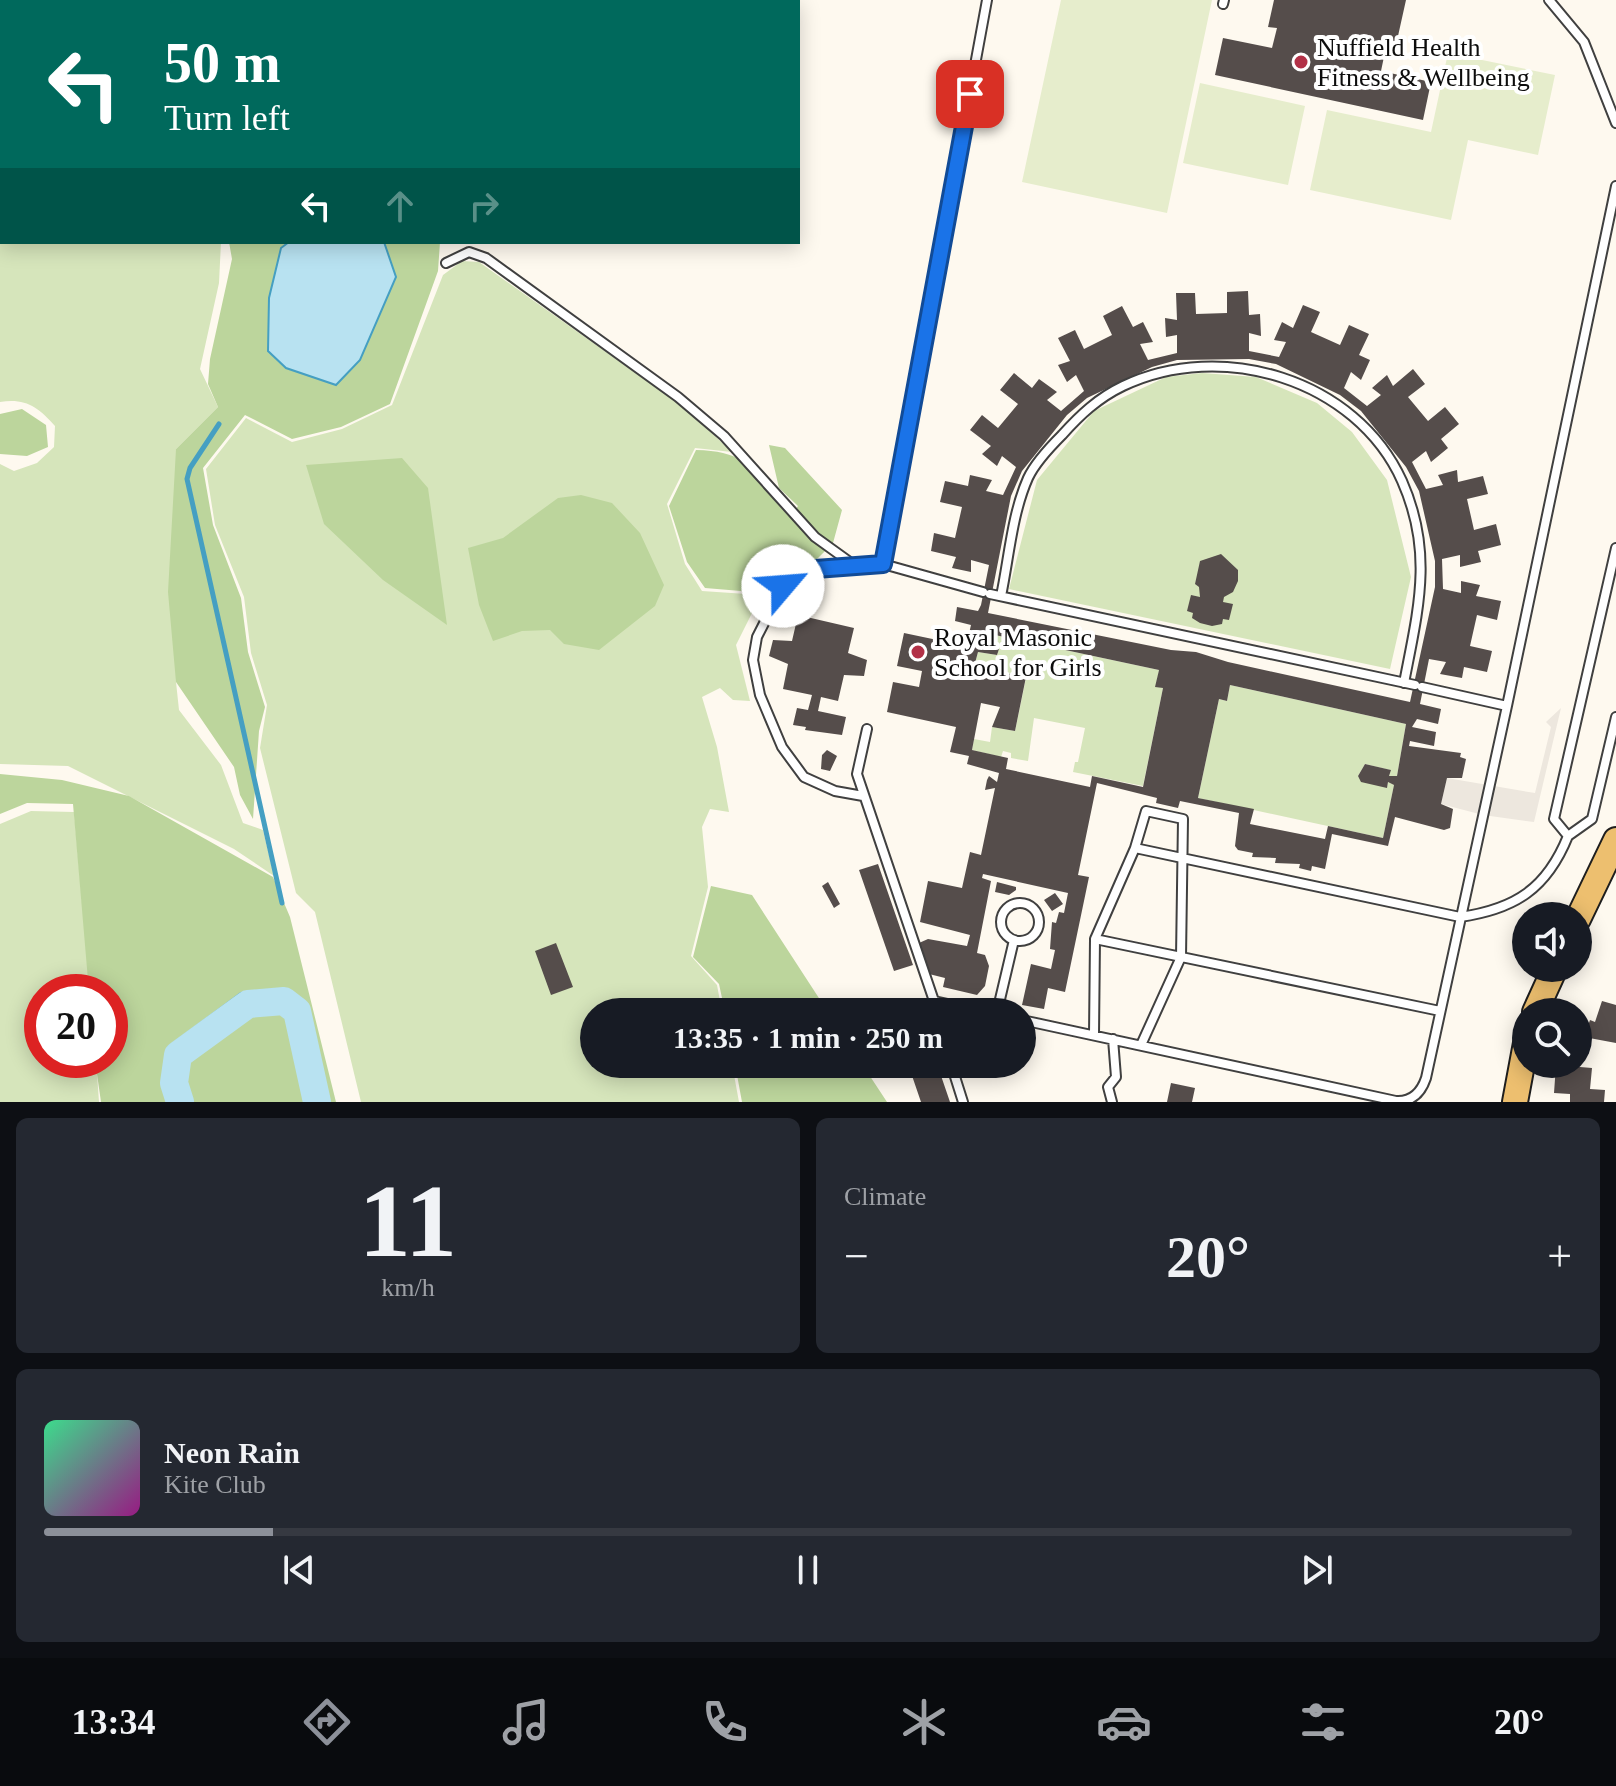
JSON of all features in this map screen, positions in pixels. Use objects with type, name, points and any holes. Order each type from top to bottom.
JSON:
[{"type":"main road","points":[[1586,902],[1616,840]]},
{"type":"main road","points":[[1515,1102],[1519,1078]]},
{"type":"lane","points":[[883,564],[987,0]]},
{"type":"lane","points":[[1549,0],[1584,42],[1616,123]]},
{"type":"lane","points":[[1036,1023],[1403,1101],[1411,1099],[1423,1086],[1507,706],[1616,186]]},
{"type":"lane","points":[[446,263],[469,252],[486,258],[678,397],[724,436],[815,537],[858,568]]},
{"type":"lane","points":[[1001,596],[1029,477],[1086,409],[1122,386],[1166,370],[1214,365],[1265,372],[1303,385],[1346,408],[1377,443],[1402,480],[1416,525],[1424,569],[1404,683]]},
{"type":"lane","points":[[1568,836],[1554,819],[1616,548]]},
{"type":"lane","points":[[863,796],[835,791],[804,777],[792,762],[760,695],[753,660],[757,637],[783,586],[802,570],[883,564],[987,593],[1507,706]]},
{"type":"lane","points":[[1135,848],[1460,917],[1479,914],[1537,889],[1568,836],[1592,819],[1616,717]]},
{"type":"lane","points":[[867,729],[857,774],[933,998]]},
{"type":"lane","points":[[1094,1035],[1095,939],[1135,848],[1146,811],[1183,819],[1181,957],[1141,1045]]},
{"type":"lane","points":[[1021,903],[1033,908],[1038,925],[1027,939],[1014,940],[1005,933],[1001,921],[1009,906],[1021,903]]},
{"type":"lane","points":[[1095,939],[1440,1011]]},
{"type":"lane","points":[[1000,998],[1014,940]]},
{"type":"lane","points":[[1112,1102],[1108,1087],[1116,1077],[1113,1039]]},
{"type":"lane","points":[[955,1078],[963,1102]]},
{"type":"green space","points":[[1061,0],[1212,0],[1167,213],[1022,182]]},
{"type":"green space","points":[[1448,53],[1555,75],[1538,155],[1468,140],[1451,220],[1310,190],[1327,110],[1431,132]]},
{"type":"green space","points":[[1200,83],[1305,106],[1288,185],[1183,163]]},
{"type":"green space","points":[[0,244],[221,244],[219,283],[200,369],[218,407],[176,449],[176,682],[179,710],[221,765],[243,823],[263,830],[274,876],[234,849],[68,766],[0,764],[0,464],[14,471],[37,463],[54,447],[55,426],[31,405],[17,401],[0,402]]},
{"type":"green space","points":[[229,244],[440,244],[438,271],[390,404],[341,427],[292,439],[245,415],[203,468],[213,525],[241,598],[248,652],[265,707],[259,731],[253,819],[240,795],[234,767],[176,682],[168,592],[176,449],[218,407],[208,384],[210,359],[232,259]]},
{"type":"green space","points":[[462,261],[479,262],[685,408],[732,452],[695,448],[667,504],[685,564],[702,591],[761,595],[736,645],[750,701],[733,700],[720,688],[702,697],[717,747],[729,812],[710,809],[702,827],[708,887],[691,956],[717,985],[719,998],[580,998],[580,1078],[735,1078],[739,1102],[361,1102],[315,912],[296,893],[260,748],[267,705],[251,653],[244,597],[215,525],[206,469],[246,418],[292,442],[342,429],[392,405],[443,275]]},
{"type":"green space","points":[[1202,373],[1256,377],[1317,403],[1352,432],[1387,480],[1411,577],[1390,669],[1009,589],[1037,480],[1094,411],[1166,377]]},
{"type":"green space","points":[[22,409],[46,425],[48,447],[27,456],[0,454],[0,414]]},
{"type":"green space","points":[[769,445],[785,448],[842,510],[833,543],[818,558],[775,585],[741,591],[705,588],[687,562],[669,506],[696,450],[717,452],[743,462],[790,517],[798,506],[779,488]]},
{"type":"green space","points":[[402,458],[428,488],[447,625],[383,580],[324,524],[306,465]]},
{"type":"green space","points":[[581,495],[612,503],[640,533],[664,585],[655,606],[599,650],[564,644],[550,630],[522,631],[493,641],[479,605],[468,548],[503,538],[558,498]]},
{"type":"green space","points":[[995,635],[1159,670],[1156,686],[1163,688],[1143,786],[1073,772],[1085,728],[1034,718],[1028,761],[1011,758],[1011,753],[1003,751],[1001,757],[972,750],[974,739],[990,742],[992,727],[1015,731],[1026,678],[974,667],[978,652],[997,655],[999,648],[992,646]]},
{"type":"green space","points":[[1230,685],[1406,724],[1397,776],[1389,776],[1390,770],[1365,764],[1358,776],[1387,787],[1388,782],[1394,785],[1383,838],[1198,798],[1219,699],[1227,701]]},
{"type":"green space","points":[[0,774],[62,780],[129,796],[273,877],[290,917],[336,1102],[101,1102],[98,1078],[128,1078],[128,974],[87,974],[73,804],[27,803],[0,814]]},
{"type":"green space","points":[[31,811],[74,812],[88,974],[24,974],[24,1078],[97,1078],[99,1102],[0,1102],[0,824]]},
{"type":"green space","points":[[711,886],[752,895],[819,998],[722,998],[719,984],[693,957]]},
{"type":"green space","points":[[738,1078],[871,1078],[887,1102],[742,1102]]},
{"type":"shaded area","points":[[1561,708],[1534,822],[1483,815],[1441,804],[1447,778],[1535,793],[1551,727],[1546,722]]},
{"type":"water","points":[[286,244],[385,244],[396,277],[360,360],[336,385],[286,368],[268,351],[269,298],[281,248]]},
{"type":"water","points":[[279,990],[294,994],[318,1102],[307,1102],[288,1009],[277,1000],[245,1002],[178,1052],[174,1074],[182,1102],[172,1102],[165,1075],[168,1047],[241,993]]},
{"type":"building","name":"Nuffield Health Fitness & Wellbeing","points":[[1274,0],[1406,0],[1394,54],[1385,52],[1381,71],[1431,82],[1423,120],[1215,75],[1223,38],[1272,48],[1277,28],[1268,27]]},
{"type":"building","points":[[1248,291],[1249,315],[1260,314],[1261,336],[1249,333],[1249,351],[1279,357],[1286,342],[1274,340],[1282,322],[1293,328],[1303,305],[1320,312],[1311,332],[1340,345],[1349,325],[1369,334],[1359,355],[1370,360],[1361,380],[1351,372],[1344,388],[1367,406],[1381,395],[1372,388],[1387,375],[1393,386],[1413,369],[1425,384],[1408,397],[1428,421],[1445,407],[1459,424],[1441,439],[1448,448],[1431,462],[1426,451],[1412,462],[1426,489],[1443,485],[1438,475],[1457,470],[1458,482],[1483,476],[1488,494],[1467,499],[1474,530],[1496,524],[1501,545],[1478,551],[1481,562],[1460,567],[1460,555],[1442,559],[1443,589],[1461,593],[1461,581],[1480,585],[1476,596],[1501,601],[1497,620],[1477,615],[1470,646],[1492,651],[1487,672],[1464,667],[1462,678],[1440,674],[1446,662],[1429,659],[1420,704],[1441,709],[1438,724],[1417,719],[1412,727],[1436,732],[1434,746],[1410,741],[1409,746],[1461,753],[1460,757],[1466,759],[1462,778],[1447,778],[1441,804],[1453,809],[1450,828],[1444,830],[1395,817],[1388,846],[1332,834],[1325,869],[1312,866],[1311,871],[1299,868],[1300,864],[1275,863],[1276,858],[1252,857],[1253,853],[1238,850],[1235,846],[1239,813],[1180,801],[1178,808],[1156,803],[1157,798],[1097,783],[1078,875],[1089,877],[1065,992],[1048,988],[1044,1009],[1036,1008],[1036,998],[1024,998],[1031,964],[1051,969],[1055,950],[1050,949],[1052,922],[1056,923],[1059,912],[1064,913],[1068,893],[983,874],[982,878],[991,881],[977,953],[985,955],[989,966],[985,986],[977,995],[943,987],[945,978],[929,974],[919,943],[928,939],[967,946],[970,935],[920,922],[928,881],[962,888],[970,852],[981,855],[995,788],[985,790],[987,780],[989,776],[997,782],[999,773],[967,764],[969,756],[950,752],[956,727],[887,712],[893,682],[919,687],[922,671],[897,666],[904,633],[961,645],[967,642],[971,625],[955,621],[957,607],[978,611],[981,605],[989,565],[971,560],[971,572],[952,568],[956,557],[931,551],[934,533],[955,538],[962,507],[940,502],[945,481],[968,486],[970,475],[992,480],[986,491],[1003,495],[1016,467],[1002,456],[997,466],[982,454],[991,446],[970,430],[982,415],[998,428],[1018,404],[1000,390],[1014,373],[1032,388],[1039,379],[1057,392],[1047,400],[1061,411],[1084,391],[1076,375],[1067,382],[1058,365],[1070,361],[1058,338],[1075,330],[1084,349],[1112,335],[1103,316],[1122,306],[1133,327],[1143,322],[1153,342],[1140,344],[1148,360],[1177,353],[1177,335],[1166,337],[1165,318],[1177,320],[1176,293],[1195,293],[1196,314],[1227,313],[1227,292]],"holes":[[[1249,359],[1276,364],[1340,395],[1361,411],[1406,467],[1419,491],[1435,561],[1435,587],[1410,702],[1228,662],[1196,652],[1171,650],[988,613],[1011,496],[1022,471],[1067,415],[1087,398],[1152,367],[1177,360]],[[995,635],[1159,670],[1155,687],[1163,688],[1143,787],[1092,776],[1090,787],[1006,769],[1008,758],[972,750],[981,703],[1000,707],[992,727],[1015,731],[1026,677],[974,667],[978,652],[997,655],[999,649],[992,646]],[[1230,685],[1406,724],[1397,776],[1389,776],[1391,770],[1365,764],[1358,776],[1361,782],[1387,788],[1388,782],[1394,785],[1383,838],[1328,826],[1325,839],[1250,824],[1254,809],[1198,798],[1219,699],[1227,701]]]},
{"type":"building","points":[[1221,554],[1238,570],[1238,581],[1233,592],[1224,597],[1223,602],[1233,604],[1229,620],[1223,619],[1222,624],[1212,626],[1200,623],[1192,618],[1193,613],[1187,611],[1191,595],[1200,597],[1199,587],[1195,584],[1200,561]]},
{"type":"building","points":[[809,588],[817,590],[811,617],[809,612],[796,609],[799,592],[808,594]]},
{"type":"building","points":[[798,615],[854,628],[848,653],[867,660],[864,676],[844,675],[838,701],[821,697],[818,711],[846,717],[842,735],[805,730],[806,727],[793,725],[797,708],[808,710],[812,695],[783,689],[788,664],[769,656],[773,640],[792,641]]},
{"type":"building","points":[[827,750],[837,756],[830,771],[821,769],[822,755]]},
{"type":"building","points":[[878,864],[913,965],[894,971],[859,870]]},
{"type":"building","points":[[828,882],[840,904],[834,908],[822,886]]},
{"type":"building","points":[[997,882],[1016,887],[1016,890],[1009,895],[995,892]]},
{"type":"building","points":[[1055,893],[1063,904],[1052,911],[1044,900]]},
{"type":"building","points":[[556,943],[573,987],[551,995],[535,951]]},
{"type":"building","points":[[1602,1001],[1616,1005],[1616,1043],[1592,1038],[1592,1021],[1595,1022]]},
{"type":"building","points":[[913,1078],[942,1078],[950,1102],[921,1102]]},
{"type":"building","points":[[1555,1078],[1591,1078],[1590,1089],[1605,1090],[1604,1102],[1570,1102],[1570,1094],[1554,1093]]},
{"type":"building","points":[[1171,1083],[1195,1088],[1192,1102],[1167,1102]]},
{"type":"waterway","points":[[219,424],[190,468],[187,479],[282,903]]},
{"type":"waterway","points":[[180,1102],[174,1083],[178,1055],[248,1004],[284,1001],[297,1011],[317,1102]]},
{"type":"place","name":"Nuffield Health Fitness & Wellbeing","points":[[1301,62]]},
{"type":"place","name":"Royal Masonic School for Girls","points":[[918,652]]},
{"type":"route","points":[[783,586],[802,570],[883,564],[970,94]]}]
